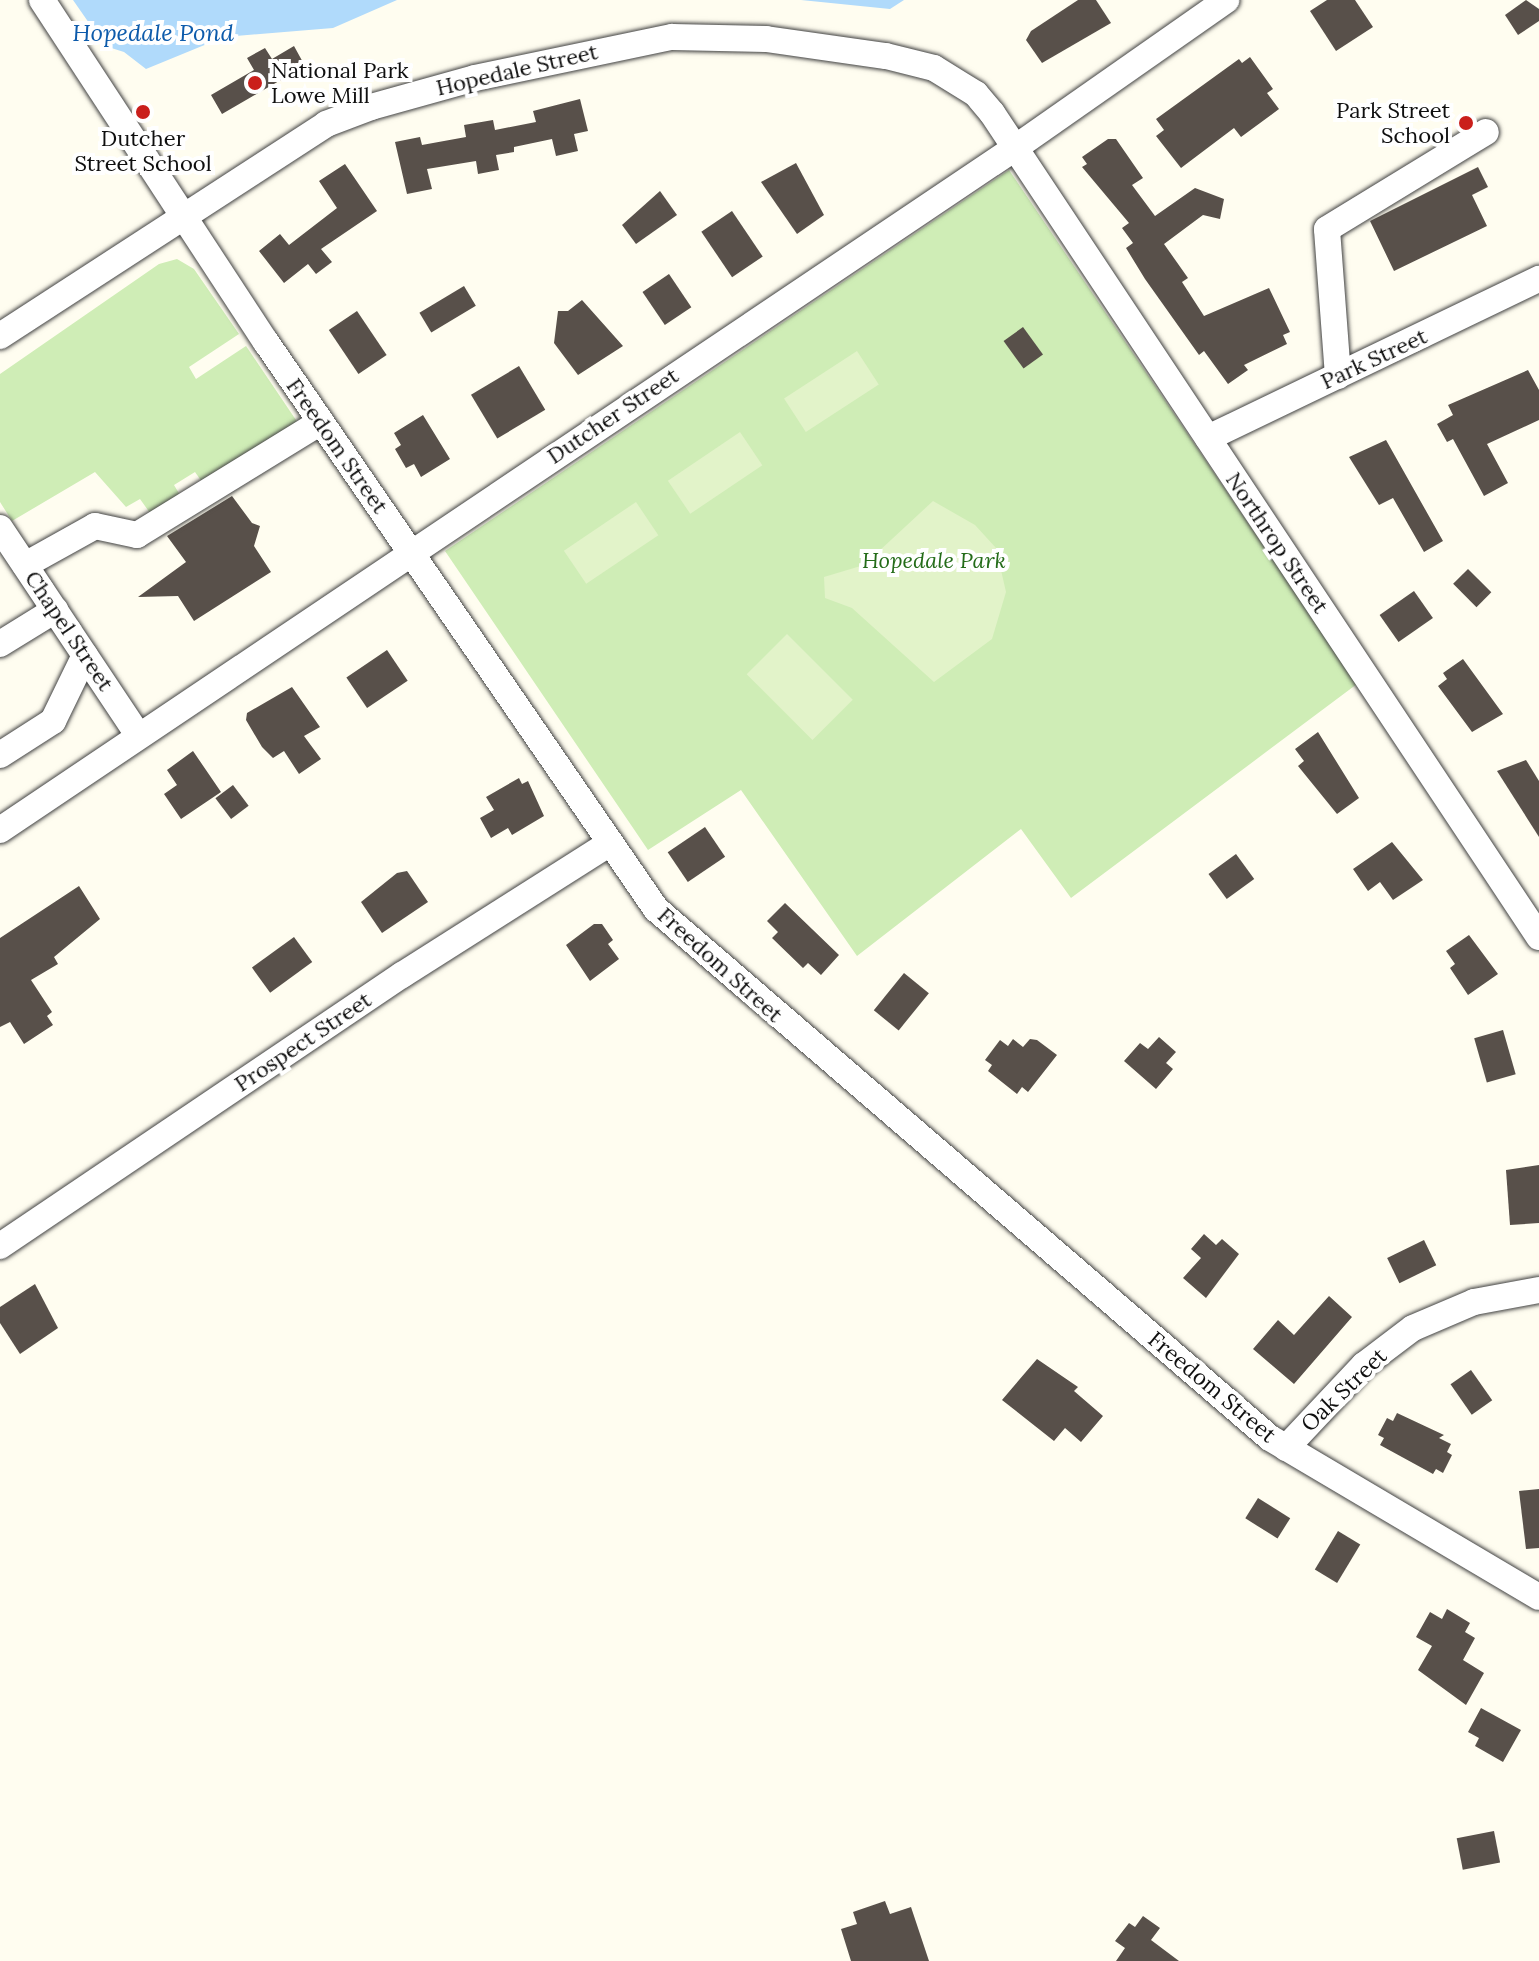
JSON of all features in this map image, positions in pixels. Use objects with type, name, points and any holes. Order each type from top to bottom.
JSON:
[{"type":"street","name":"Freedom Street","points":[[42,0],[321,422],[656,909],[713,963],[1286,1448],[1539,1597]]},
{"type":"street","name":"Dutcher Street","points":[[0,830],[410,551],[1015,148],[1226,0]]},
{"type":"street","name":"Hopedale Street","points":[[0,336],[326,124],[371,107],[475,78],[672,37],[766,39],[886,56],[934,68],[976,94],[1015,148]]},
{"type":"street","points":[[1338,376],[1327,229],[1486,132]]},
{"type":"street","name":"Northrop Street","points":[[1015,148],[1539,937]]},
{"type":"street","name":"Park Street","points":[[1208,438],[1539,279]]},
{"type":"street","points":[[25,565],[95,526],[137,535],[321,422]]},
{"type":"street","name":"Chapel Street","points":[[0,528],[138,735]]},
{"type":"street","points":[[0,644],[55,610]]},
{"type":"street","points":[[0,755],[53,721],[85,655]]},
{"type":"street","name":"Prospect Street","points":[[0,1246],[402,975],[610,843]]},
{"type":"street","name":"Oak Street","points":[[1286,1448],[1364,1365],[1413,1328],[1474,1302],[1539,1290]]},
{"type":"green space","name":"Hopedale Park","points":[[1009,170],[1357,684],[1071,898],[1021,829],[857,956],[741,790],[648,850],[445,551]]},
{"type":"green space","points":[[177,259],[194,269],[239,334],[189,367],[196,379],[246,346],[298,423],[202,482],[195,472],[174,485],[180,495],[150,513],[140,499],[126,507],[95,472],[12,521],[0,502],[0,374],[159,264]]},
{"type":"green space","points":[[857,351],[879,385],[806,432],[784,398]]},
{"type":"green space","points":[[740,432],[762,465],[690,514],[668,481]]},
{"type":"green space","points":[[933,501],[975,525],[996,548],[1006,592],[992,639],[934,682],[852,608],[825,598],[824,577],[864,565]]},
{"type":"green space","points":[[636,502],[658,535],[586,584],[564,551]]},
{"type":"green space","points":[[787,634],[853,700],[812,740],[747,674]]},
{"type":"water","name":"Hopedale Pond","points":[[73,0],[397,0],[333,28],[224,37],[146,69],[124,52],[105,46]]},
{"type":"water","points":[[801,0],[904,0],[890,9]]},
{"type":"building","points":[[1078,0],[1096,0],[1111,23],[1042,63],[1026,40],[1031,31]]},
{"type":"building","points":[[1327,0],[1355,0],[1373,27],[1336,51],[1310,11]]},
{"type":"building","points":[[1526,0],[1539,9],[1539,21],[1518,35],[1505,15]]},
{"type":"building","name":"National Park Lowe Mill","points":[[294,46],[305,66],[222,114],[211,95],[254,70],[247,58],[265,48],[272,59]]},
{"type":"building","points":[[1250,57],[1273,89],[1267,93],[1279,109],[1241,137],[1234,128],[1181,168],[1156,136],[1164,130],[1156,119],[1239,59],[1242,63]]},
{"type":"building","points":[[580,99],[588,131],[574,134],[578,151],[556,156],[552,139],[514,147],[514,152],[496,155],[499,170],[478,174],[476,161],[427,169],[432,189],[407,194],[395,142],[420,137],[422,145],[466,137],[464,125],[493,120],[495,130],[536,122],[533,111]]},
{"type":"building","points":[[1108,139],[1116,139],[1143,178],[1132,185],[1155,216],[1195,188],[1224,199],[1220,219],[1203,215],[1164,244],[1188,278],[1182,282],[1204,316],[1269,288],[1290,332],[1283,335],[1287,344],[1244,365],[1248,370],[1228,384],[1204,351],[1199,355],[1145,279],[1126,248],[1133,243],[1122,228],[1129,223],[1082,167],[1087,164],[1082,157]]},
{"type":"building","points":[[796,163],[824,215],[797,234],[761,182]]},
{"type":"building","points":[[345,164],[377,211],[321,249],[332,262],[316,274],[308,264],[284,283],[259,251],[280,234],[289,245],[337,208],[319,181]]},
{"type":"building","points":[[1478,167],[1488,187],[1472,195],[1487,226],[1394,271],[1370,221]]},
{"type":"building","points":[[660,191],[677,215],[636,244],[622,225]]},
{"type":"building","points":[[732,211],[763,257],[732,277],[701,232]]},
{"type":"building","points":[[669,274],[691,307],[665,325],[642,292]]},
{"type":"building","points":[[464,286],[476,306],[431,332],[419,313]]},
{"type":"building","points":[[582,300],[623,346],[578,375],[554,343],[558,311],[568,311]]},
{"type":"building","points":[[357,311],[387,355],[358,374],[329,330]]},
{"type":"building","points":[[1023,327],[1043,355],[1024,369],[1004,341]]},
{"type":"building","points":[[519,366],[545,410],[497,439],[471,395]]},
{"type":"building","points":[[1528,370],[1539,390],[1539,420],[1487,444],[1508,483],[1484,496],[1453,439],[1447,442],[1437,424],[1453,415],[1448,405]]},
{"type":"building","points":[[423,415],[450,459],[421,477],[414,464],[406,468],[395,449],[401,445],[394,433]]},
{"type":"building","points":[[1386,440],[1443,541],[1424,552],[1393,498],[1379,505],[1349,457]]},
{"type":"building","points":[[232,496],[252,523],[260,526],[254,546],[271,572],[194,621],[178,596],[138,597],[186,562],[167,536]]},
{"type":"building","points":[[1468,569],[1491,592],[1476,607],[1453,584]]},
{"type":"building","points":[[1414,591],[1433,618],[1399,642],[1380,615]]},
{"type":"building","points":[[387,650],[408,681],[367,708],[346,677]]},
{"type":"building","points":[[1463,659],[1503,714],[1472,732],[1438,686],[1447,679],[1443,673]]},
{"type":"building","points":[[292,687],[320,727],[304,736],[321,759],[299,774],[284,751],[273,758],[262,747],[246,720],[247,713]]},
{"type":"building","points":[[1318,732],[1359,798],[1337,814],[1298,766],[1304,761],[1295,749]]},
{"type":"building","points":[[193,751],[221,792],[181,819],[164,794],[177,785],[167,770]]},
{"type":"building","points":[[1526,760],[1539,781],[1539,837],[1497,771]]},
{"type":"building","points":[[519,778],[522,784],[528,781],[544,816],[512,835],[508,828],[491,838],[480,818],[494,810],[486,797]]},
{"type":"building","points":[[233,785],[249,806],[231,819],[215,798]]},
{"type":"building","points":[[705,827],[725,857],[688,882],[668,852]]},
{"type":"building","points":[[1392,842],[1423,880],[1393,900],[1380,882],[1368,891],[1353,869]]},
{"type":"building","points":[[1236,854],[1254,879],[1227,899],[1208,874]]},
{"type":"building","points":[[407,871],[428,902],[382,933],[361,902],[397,873]]},
{"type":"building","points":[[79,886],[100,919],[54,957],[58,964],[31,980],[52,1012],[47,1016],[53,1025],[24,1044],[10,1022],[0,1027],[0,938]]},
{"type":"building","points":[[785,903],[839,955],[821,975],[808,963],[803,968],[772,938],[778,932],[767,921]]},
{"type":"building","points":[[594,924],[602,924],[613,940],[608,944],[619,959],[590,981],[566,945]]},
{"type":"building","points":[[1469,935],[1498,974],[1468,995],[1450,968],[1455,964],[1446,951]]},
{"type":"building","points":[[294,937],[312,962],[270,993],[252,968]]},
{"type":"building","points":[[904,973],[929,993],[899,1030],[874,1010]]},
{"type":"building","points":[[1503,1030],[1516,1074],[1487,1082],[1474,1038]]},
{"type":"building","points":[[1159,1037],[1176,1052],[1166,1063],[1173,1069],[1156,1089],[1124,1061],[1140,1043],[1148,1049]]},
{"type":"building","points":[[1013,1039],[1023,1047],[1030,1039],[1037,1040],[1057,1055],[1028,1092],[1022,1087],[1017,1094],[988,1071],[992,1065],[985,1060],[1000,1040],[1008,1046]]},
{"type":"building","points":[[1539,1165],[1539,1223],[1510,1225],[1506,1170]]},
{"type":"building","points":[[1204,1234],[1216,1245],[1222,1239],[1239,1254],[1206,1298],[1183,1278],[1201,1258],[1191,1249]]},
{"type":"building","points":[[1424,1240],[1436,1265],[1399,1283],[1387,1258]]},
{"type":"building","points":[[35,1284],[58,1328],[20,1354],[0,1323],[0,1307]]},
{"type":"building","points":[[1329,1296],[1352,1317],[1294,1384],[1253,1349],[1278,1320],[1294,1335]]},
{"type":"building","points":[[1037,1359],[1078,1387],[1074,1391],[1103,1416],[1081,1442],[1065,1428],[1054,1441],[1002,1400]]},
{"type":"building","points":[[1471,1370],[1492,1400],[1472,1415],[1451,1384]]},
{"type":"building","points":[[1397,1413],[1444,1435],[1439,1438],[1451,1444],[1447,1452],[1452,1455],[1443,1473],[1436,1469],[1433,1474],[1380,1445],[1384,1438],[1378,1435],[1387,1418],[1393,1421]]},
{"type":"building","points":[[1539,1489],[1539,1548],[1526,1549],[1519,1491]]},
{"type":"building","points":[[1258,1498],[1290,1518],[1278,1538],[1245,1518]]},
{"type":"building","points":[[1338,1531],[1360,1544],[1337,1583],[1315,1570]]},
{"type":"building","points":[[1447,1609],[1470,1623],[1465,1632],[1475,1638],[1463,1660],[1484,1673],[1466,1705],[1418,1670],[1432,1646],[1416,1637],[1430,1612],[1442,1619]]},
{"type":"building","points":[[1481,1708],[1521,1730],[1503,1762],[1475,1746],[1479,1738],[1468,1732]]},
{"type":"building","points":[[1494,1831],[1500,1862],[1463,1870],[1457,1838]]},
{"type":"building","points":[[885,1901],[890,1914],[911,1907],[929,1961],[851,1961],[841,1929],[857,1924],[853,1912]]},
{"type":"building","points":[[1143,1916],[1160,1928],[1151,1940],[1179,1961],[1116,1961],[1125,1948],[1115,1941],[1129,1923],[1135,1927]]},
{"type":"place","name":"National Park Lowe Mill","points":[[255,83]]},
{"type":"place","name":"Dutcher Street School","points":[[143,112]]},
{"type":"place","name":"Park Street School","points":[[1466,123]]}]
